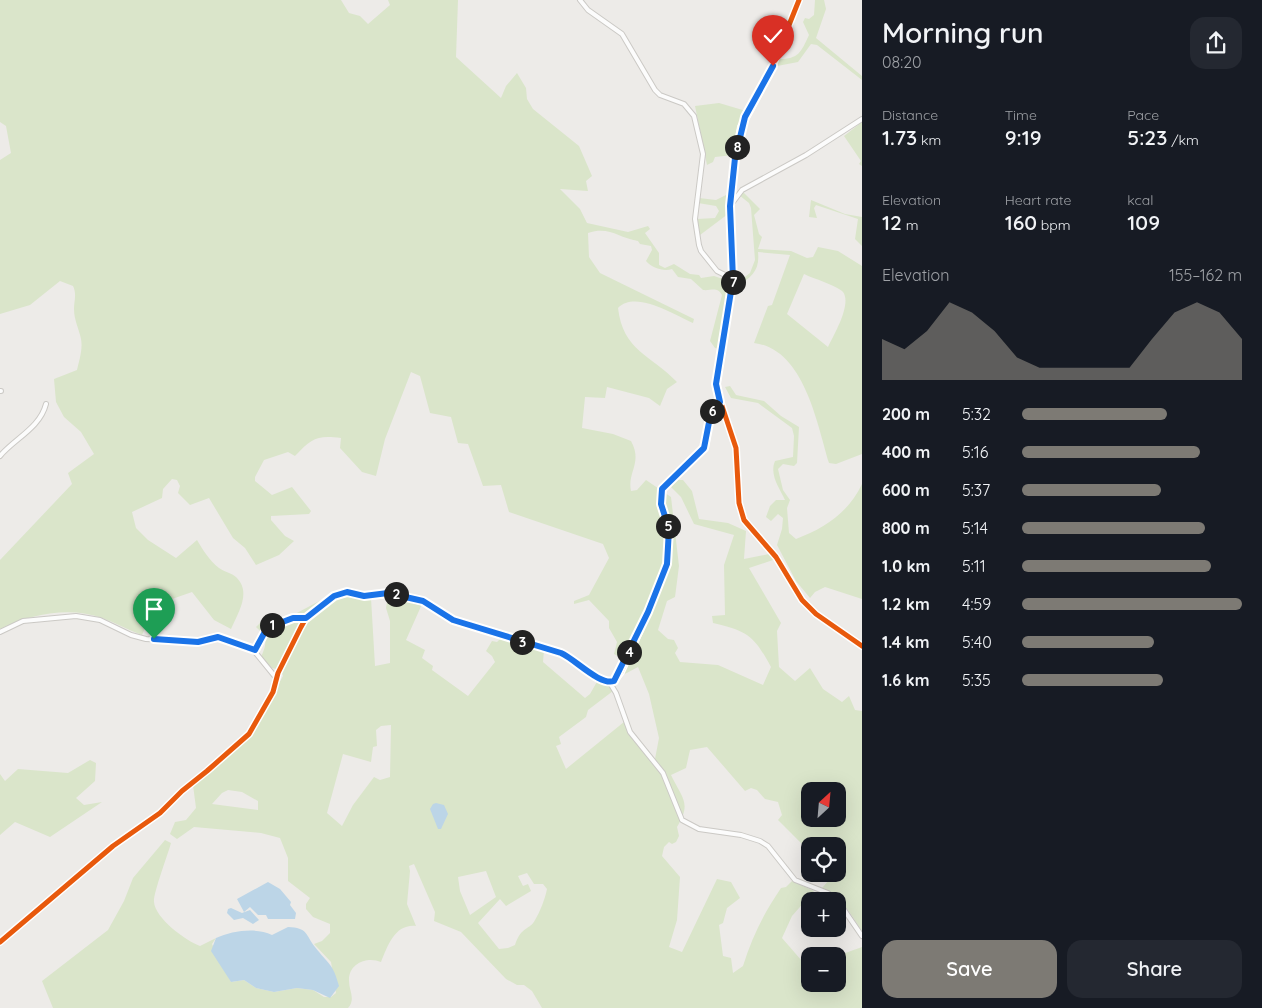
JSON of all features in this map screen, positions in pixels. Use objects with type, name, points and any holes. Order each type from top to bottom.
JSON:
[{"type":"street","points":[[580,0],[588,10],[622,34],[654,90],[660,95],[684,104],[694,116],[703,154],[695,219],[699,245],[701,251],[717,271],[733,279]]},
{"type":"street","points":[[799,0],[769,75],[741,127],[735,158],[730,206],[733,279],[716,384],[720,402],[736,448],[739,503],[744,520],[776,557],[802,600],[816,614],[862,646]]},
{"type":"street","points":[[730,206],[744,188],[806,155],[862,118]]},
{"type":"street","points":[[0,942],[141,824],[160,814],[182,791],[240,742],[257,722],[274,692],[279,670],[306,618],[328,600],[341,593],[347,592],[369,596],[388,593],[427,603],[453,620],[569,657],[603,681],[614,681],[648,612],[667,564],[669,529],[661,504],[662,489],[704,448],[712,407],[720,402]]},
{"type":"street","points":[[0,456],[25,435],[42,414],[46,404]]},
{"type":"street","points":[[0,632],[23,621],[76,616],[100,620],[125,632],[146,639],[198,642],[218,637],[255,650],[277,679]]},
{"type":"street","points":[[255,650],[267,628],[293,618],[306,618]]},
{"type":"street","points":[[270,669],[279,670]]},
{"type":"street","points":[[610,682],[630,732],[663,773],[682,820],[699,829],[741,835],[760,841],[768,846],[795,880],[808,887],[825,892]]},
{"type":"street","points":[[846,914],[862,936]]},
{"type":"green space","points":[[0,0],[341,0],[349,13],[360,16],[368,24],[390,5],[388,0],[458,0],[456,57],[501,98],[506,86],[517,73],[526,88],[527,99],[533,109],[579,146],[592,176],[586,181],[588,191],[560,189],[580,209],[587,223],[628,232],[648,226],[650,229],[645,233],[659,253],[659,265],[665,268],[674,264],[690,274],[699,275],[701,278],[714,276],[729,281],[731,285],[719,349],[715,348],[710,341],[722,295],[720,292],[716,290],[703,290],[691,279],[678,277],[672,269],[662,270],[651,266],[646,261],[652,250],[651,246],[640,244],[638,241],[608,232],[596,231],[588,233],[589,257],[600,273],[694,319],[693,323],[666,310],[645,303],[626,303],[618,308],[621,322],[632,343],[677,382],[667,389],[660,406],[649,398],[607,387],[605,398],[585,397],[582,428],[613,434],[631,441],[636,455],[630,484],[631,491],[637,490],[646,480],[671,497],[679,566],[675,597],[667,601],[658,630],[668,639],[674,640],[678,648],[675,653],[680,662],[718,665],[763,685],[771,667],[760,648],[749,636],[713,623],[712,616],[725,615],[724,565],[734,535],[694,524],[681,497],[671,487],[677,480],[683,480],[692,491],[699,519],[728,523],[746,531],[744,559],[769,554],[773,560],[749,568],[781,623],[777,631],[779,667],[795,681],[810,668],[823,689],[842,702],[849,696],[855,710],[862,711],[862,931],[846,908],[846,892],[827,892],[822,888],[827,882],[846,882],[846,837],[801,837],[801,843],[778,820],[782,815],[778,802],[765,799],[757,790],[751,788],[745,791],[707,747],[690,750],[686,768],[671,775],[682,795],[685,806],[682,819],[677,827],[679,836],[676,842],[672,844],[669,842],[664,847],[662,856],[680,877],[677,920],[669,947],[682,952],[717,879],[731,882],[740,898],[727,908],[723,923],[719,925],[723,956],[731,958],[733,973],[743,966],[754,935],[775,897],[781,888],[786,887],[792,881],[814,891],[801,892],[801,906],[792,916],[782,938],[801,960],[801,992],[846,992],[846,953],[862,947],[862,1008],[542,1008],[532,991],[524,985],[517,985],[506,979],[461,932],[434,921],[435,912],[414,864],[409,866],[407,904],[416,926],[403,928],[393,937],[381,962],[370,960],[355,965],[349,981],[352,1001],[348,1008],[53,1008],[42,981],[108,930],[124,901],[133,878],[165,840],[171,843],[154,898],[156,908],[165,922],[200,946],[216,938],[212,944],[231,982],[244,980],[256,988],[274,992],[297,988],[313,990],[324,997],[331,997],[336,993],[331,962],[314,944],[322,941],[330,933],[330,924],[313,917],[306,909],[306,904],[310,898],[288,881],[288,858],[280,838],[261,833],[194,827],[177,839],[170,834],[175,822],[186,820],[196,808],[193,785],[249,736],[283,676],[281,670],[272,668],[261,657],[265,641],[263,634],[256,627],[263,620],[266,622],[295,614],[323,599],[328,603],[345,595],[371,598],[375,666],[390,663],[390,621],[386,608],[388,596],[422,604],[406,640],[425,650],[422,658],[433,666],[432,670],[468,696],[495,662],[486,651],[492,641],[497,642],[502,637],[544,650],[543,662],[585,698],[590,694],[598,680],[610,686],[613,691],[588,710],[586,717],[559,737],[561,744],[556,746],[566,769],[624,722],[662,769],[655,759],[659,738],[649,694],[638,667],[621,676],[616,684],[610,679],[616,674],[623,659],[614,654],[617,642],[609,628],[609,621],[589,600],[574,604],[574,601],[589,595],[609,558],[603,544],[509,512],[501,485],[483,486],[468,444],[458,443],[451,417],[430,413],[420,376],[411,372],[385,439],[376,476],[362,472],[340,448],[341,438],[326,437],[315,439],[295,456],[288,452],[264,460],[255,477],[255,481],[272,495],[292,487],[311,511],[309,514],[271,516],[271,520],[285,536],[294,541],[279,555],[256,565],[245,548],[233,538],[209,498],[190,505],[178,493],[180,486],[177,480],[172,479],[163,489],[162,498],[132,512],[136,528],[148,540],[176,558],[197,540],[215,565],[236,577],[241,583],[243,596],[240,609],[231,629],[214,620],[192,592],[155,605],[142,635],[90,614],[64,612],[24,619],[0,629],[0,560],[72,484],[68,473],[94,454],[81,432],[64,417],[56,402],[54,379],[77,370],[81,351],[81,339],[74,313],[75,295],[73,286],[60,281],[30,305],[0,314],[0,160],[11,153],[6,126],[0,122]],"holes":[[[391,725],[390,777],[380,780],[374,777],[353,805],[342,826],[327,813],[343,754],[371,762],[373,747],[377,746],[376,730],[381,726]],[[228,790],[242,792],[258,801],[258,810],[212,804],[222,793]],[[486,871],[496,897],[470,915],[460,891],[458,877]],[[527,873],[534,884],[543,884],[547,889],[533,923],[520,934],[515,945],[499,949],[478,923],[500,899],[506,906],[531,891],[528,884],[523,886],[518,876]]]},
{"type":"green space","points":[[815,0],[824,0],[826,9],[816,38],[862,76],[862,80],[817,45],[811,44],[798,62],[777,66],[779,59],[795,56],[804,46],[809,35],[803,22],[805,18],[809,19],[814,15]]},
{"type":"green space","points":[[719,103],[746,111],[738,129],[733,155],[715,157],[713,162],[707,165],[695,106]]},
{"type":"green space","points":[[862,122],[862,166],[859,164],[861,161],[844,136]]},
{"type":"green space","points":[[742,191],[760,209],[754,215],[759,234],[762,237],[758,249],[791,251],[807,258],[813,257],[818,247],[838,251],[862,266],[862,454],[836,464],[829,463],[813,409],[797,373],[785,359],[771,348],[754,343],[768,306],[772,305],[790,255],[758,252],[758,264],[754,272],[737,286],[737,283],[750,273],[755,260],[751,208],[749,203],[739,195]],"holes":[[[804,274],[840,290],[845,297],[844,312],[828,347],[787,314]]]},
{"type":"green space","points":[[728,194],[728,214],[700,235],[697,219],[715,218],[719,211],[716,206],[698,203],[699,198],[716,200]]},
{"type":"green space","points":[[811,200],[845,214],[862,217],[862,246],[855,239],[858,219],[816,205],[814,208],[817,218],[809,217]]},
{"type":"green space","points":[[730,386],[736,395],[764,401],[781,416],[799,427],[797,463],[794,466],[783,464],[778,469],[783,490],[790,500],[787,508],[789,533],[796,539],[817,530],[835,518],[850,503],[862,484],[862,599],[825,587],[815,592],[810,598],[796,581],[777,545],[783,518],[778,514],[771,521],[766,517],[770,506],[776,500],[785,500],[773,471],[775,461],[793,457],[794,436],[792,428],[758,403],[731,398],[725,387]]},
{"type":"green space","points":[[90,760],[96,763],[95,781],[76,798],[84,805],[102,802],[50,837],[15,822],[0,835],[0,774],[5,781],[18,769],[68,773]]},
{"type":"water","points":[[436,803],[444,805],[448,814],[441,829],[438,829],[430,809]]},
{"type":"water","points":[[268,882],[280,889],[291,902],[290,905],[296,913],[295,919],[268,919],[266,915],[258,915],[250,907],[244,912],[237,899]]},
{"type":"water","points":[[231,908],[242,913],[250,910],[259,920],[253,924],[243,918],[234,920],[227,913],[228,909]]},
{"type":"water","points":[[288,927],[303,930],[330,964],[339,986],[330,998],[313,990],[297,988],[274,992],[256,988],[244,980],[231,982],[211,951],[216,938],[222,936],[251,931],[272,935]]},
{"type":"cycle path","points":[[799,0],[769,75],[741,127],[735,158],[730,206],[733,279],[716,388],[736,448],[739,503],[744,520],[776,557],[802,600],[816,614],[862,646]]},
{"type":"cycle path","points":[[0,942],[113,846],[160,813],[182,791],[249,734],[273,692],[278,673],[306,618],[334,596],[347,592],[364,596],[395,594],[427,603],[453,620],[561,653],[602,680],[614,681],[621,672],[667,564],[669,529],[661,504],[662,489],[705,448],[712,407],[720,402]]},
{"type":"route","points":[[154,639],[180,639],[198,642],[218,637],[235,641],[255,650],[267,628],[293,618],[306,618],[334,596],[347,592],[364,596],[388,593],[427,603],[453,620],[488,629],[515,640],[561,653],[603,681],[614,681],[618,677],[648,612],[660,577],[667,564],[669,556],[669,529],[662,511],[662,489],[704,448],[708,437],[712,407],[720,402],[716,384],[733,279],[734,253],[730,198],[735,158],[741,127],[745,117],[756,101],[773,66]]}]
